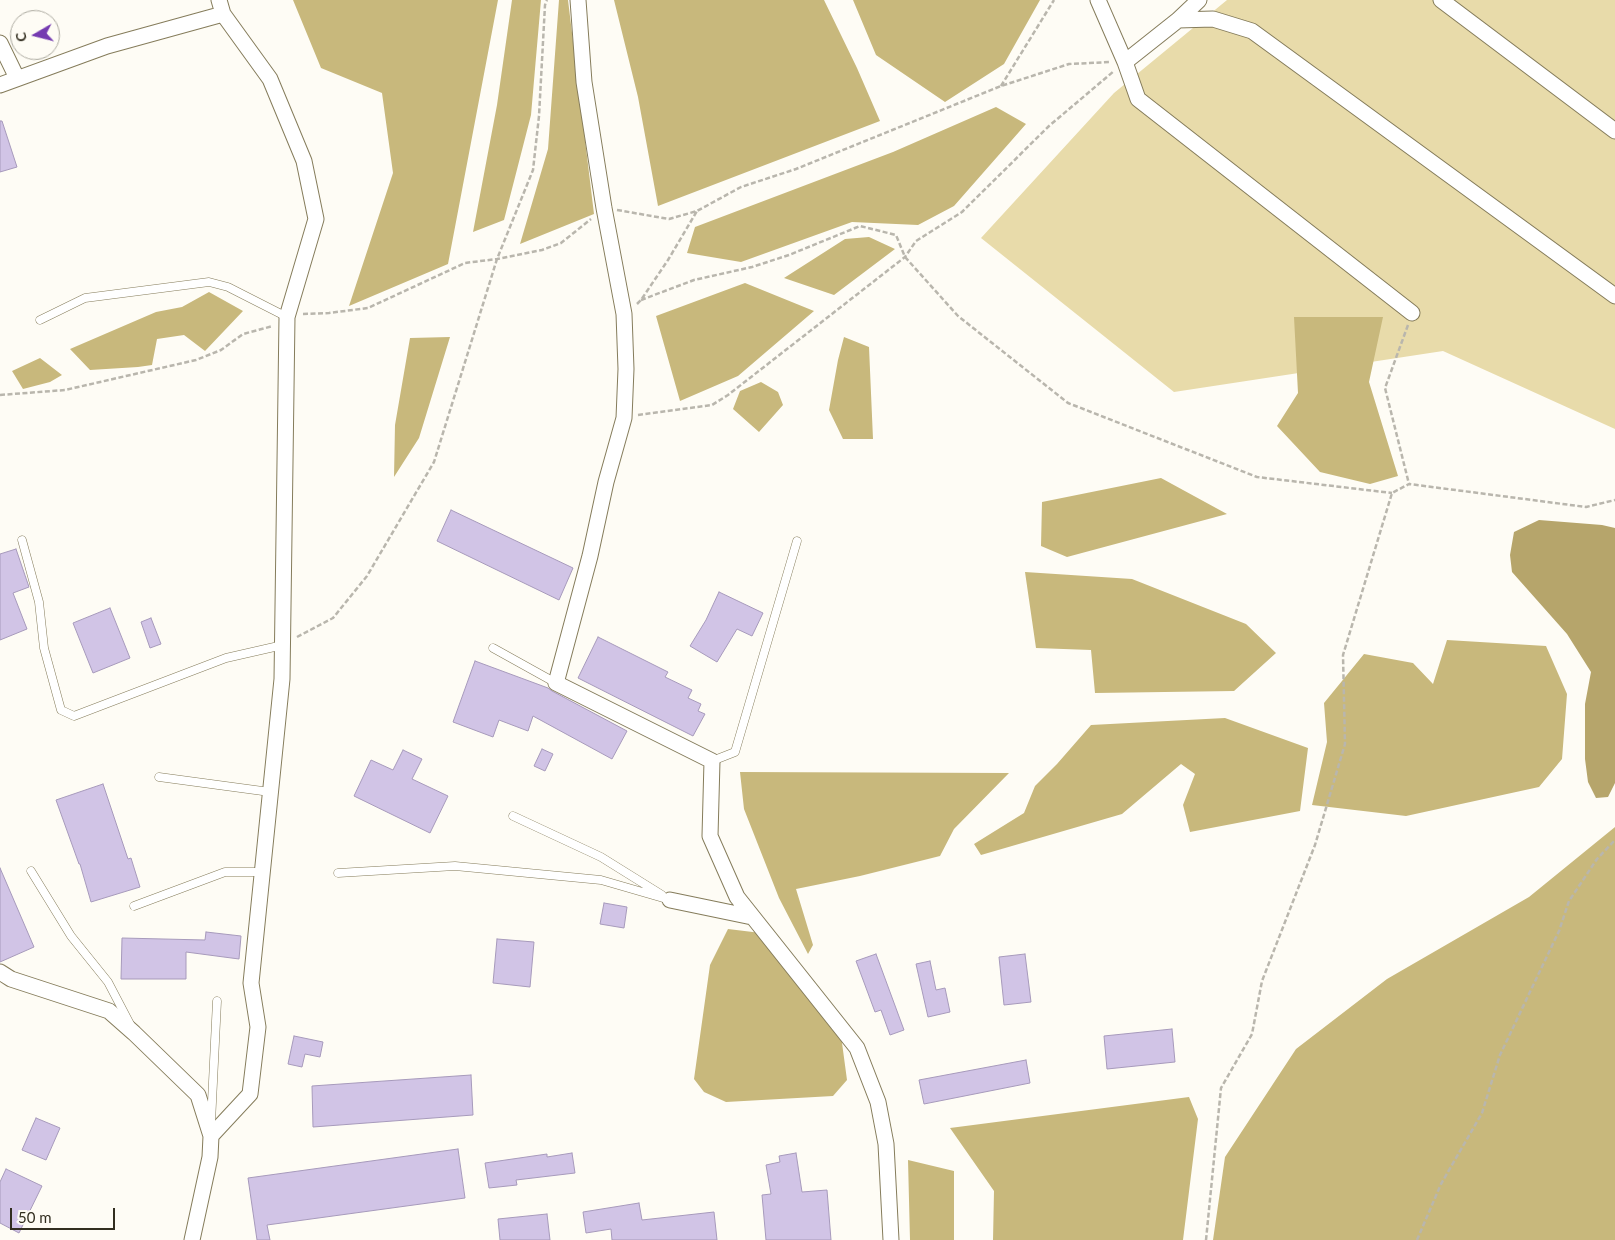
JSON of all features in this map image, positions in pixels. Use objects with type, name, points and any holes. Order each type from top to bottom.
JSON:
[{"type":"street","points":[[578,0],[584,82],[604,208],[624,314],[626,369],[624,418],[606,482],[590,556],[556,683],[712,761],[710,836],[737,897],[857,1048],[878,1102],[886,1144],[891,1240]]},
{"type":"street","points":[[1098,0],[1126,62],[1138,99],[1412,313]]},
{"type":"street","points":[[1126,62],[1178,20],[1199,0]]},
{"type":"street","points":[[1441,0],[1615,131]]},
{"type":"street","points":[[0,85],[221,7],[270,79],[304,161],[316,218],[287,317],[282,679],[251,983],[258,1027],[250,1094],[211,1136]]},
{"type":"street","points":[[1178,20],[1213,19],[1252,31],[1615,296]]},
{"type":"street","points":[[0,43],[17,78]]},
{"type":"street","points":[[670,900],[752,917]]},
{"type":"street","points":[[0,972],[11,979],[109,1011],[198,1095],[211,1136],[210,1158],[192,1240]]},
{"type":"lane","points":[[40,320],[85,298],[210,282],[228,286],[287,317]]},
{"type":"lane","points":[[22,540],[39,602],[44,648],[60,710],[74,716],[226,658],[283,645]]},
{"type":"lane","points":[[712,761],[735,752],[797,541]]},
{"type":"lane","points":[[493,648],[556,683]]},
{"type":"lane","points":[[160,777],[270,792]]},
{"type":"lane","points":[[513,816],[601,857],[670,900]]},
{"type":"lane","points":[[338,872],[455,866],[601,880],[670,900]]},
{"type":"lane","points":[[31,871],[71,936],[108,982],[134,1033]]},
{"type":"lane","points":[[134,906],[225,872],[262,872]]},
{"type":"lane","points":[[211,1136],[217,1000]]},
{"type":"path","points":[[283,645],[333,618],[367,576],[434,462],[497,259],[533,170],[539,116],[545,4],[547,0]]},
{"type":"path","points":[[1001,86],[1054,0]]},
{"type":"path","points":[[0,395],[65,390],[196,360],[221,350],[243,334],[276,326],[287,317],[368,308],[465,263],[542,250],[561,243],[604,208],[669,219],[697,211],[742,187],[796,169],[1001,86],[1069,64],[1126,62]]},
{"type":"path","points":[[624,418],[712,405],[728,395],[905,257],[916,241],[962,212],[1049,126],[1126,62]]},
{"type":"path","points":[[624,314],[641,300],[697,211]]},
{"type":"path","points":[[641,300],[694,280],[752,267],[789,255],[860,226],[896,235],[905,257],[958,316],[1068,403],[1257,477],[1392,494],[1409,484],[1586,507],[1615,500]]},
{"type":"path","points":[[1409,484],[1385,388],[1412,313]]},
{"type":"path","points":[[1206,1240],[1221,1088],[1252,1034],[1262,981],[1315,845],[1345,744],[1343,655],[1392,494]]},
{"type":"path","points":[[1418,1240],[1441,1184],[1482,1113],[1500,1055],[1547,958],[1569,901],[1597,859],[1615,840]]},
{"type":"shaded area","points":[[293,0],[498,0],[448,264],[349,306],[393,173],[382,93],[321,68]]},
{"type":"shaded area","points":[[512,0],[541,0],[531,115],[504,220],[473,232],[497,105]]},
{"type":"shaded area","points":[[559,0],[568,0],[594,214],[520,244],[548,149]]},
{"type":"shaded area","points":[[614,0],[824,0],[880,121],[658,206],[638,97]]},
{"type":"shaded area","points":[[853,0],[1040,0],[1004,64],[945,102],[876,55]]},
{"type":"shaded area","points":[[1227,0],[1615,0],[1615,429],[1443,351],[1174,392],[981,238],[1114,93]]},
{"type":"shaded area","points":[[996,107],[1026,124],[954,206],[918,225],[852,222],[741,262],[687,253],[695,227],[893,152]]},
{"type":"shaded area","points":[[869,237],[895,249],[834,295],[784,278],[845,239]]},
{"type":"shaded area","points":[[745,283],[814,311],[738,376],[680,401],[656,316]]},
{"type":"shaded area","points":[[209,292],[243,311],[205,351],[184,335],[157,339],[152,365],[90,370],[70,349],[156,312],[182,307]]},
{"type":"shaded area","points":[[1294,317],[1383,317],[1369,382],[1398,476],[1370,484],[1320,472],[1277,426],[1298,393]]},
{"type":"shaded area","points":[[450,337],[419,438],[394,477],[395,425],[410,338]]},
{"type":"shaded area","points":[[844,337],[869,347],[873,439],[843,439],[829,410]]},
{"type":"shaded area","points":[[40,358],[62,375],[50,382],[23,389],[12,371]]},
{"type":"shaded area","points":[[761,382],[778,392],[783,405],[759,432],[733,409],[740,391]]},
{"type":"shaded area","points":[[1161,478],[1227,514],[1067,557],[1041,546],[1042,502]]},
{"type":"shaded area","points":[[1539,520],[1602,525],[1615,528],[1615,783],[1608,797],[1596,798],[1588,782],[1585,759],[1585,704],[1591,672],[1567,634],[1512,572],[1510,555],[1514,532]]},
{"type":"shaded area","points":[[1025,572],[1132,579],[1246,624],[1276,653],[1234,691],[1095,693],[1091,650],[1036,648]]},
{"type":"shaded area","points":[[1447,640],[1546,646],[1567,694],[1562,759],[1539,787],[1406,816],[1312,805],[1327,742],[1324,703],[1364,654],[1413,663],[1433,684]]},
{"type":"shaded area","points":[[1225,718],[1308,748],[1300,811],[1190,832],[1183,805],[1195,774],[1181,764],[1122,814],[981,855],[974,844],[1024,813],[1035,786],[1091,725]]},
{"type":"shaded area","points":[[740,772],[1009,773],[954,829],[940,856],[860,876],[796,889],[813,945],[808,954],[779,898],[744,809]]},
{"type":"shaded area","points":[[1615,827],[1615,1240],[1213,1240],[1225,1157],[1296,1049],[1387,979],[1529,897]]},
{"type":"shaded area","points":[[728,929],[761,933],[840,1028],[847,1080],[833,1096],[726,1102],[704,1092],[694,1079],[710,965]]},
{"type":"shaded area","points":[[1189,1097],[1198,1119],[1183,1240],[993,1240],[994,1191],[950,1128]]},
{"type":"shaded area","points":[[908,1160],[954,1171],[954,1240],[910,1240]]},
{"type":"building","points":[[0,121],[2,121],[17,167],[0,172]]},
{"type":"building","points":[[451,510],[573,568],[559,600],[437,541]]},
{"type":"building","points":[[16,549],[29,587],[13,593],[27,629],[0,640],[0,554]]},
{"type":"building","points":[[719,592],[763,613],[752,636],[737,629],[717,662],[690,646],[706,620]]},
{"type":"building","points":[[110,608],[130,658],[93,673],[73,623]]},
{"type":"building","points":[[151,618],[161,644],[150,648],[141,622]]},
{"type":"building","points":[[598,637],[668,672],[665,677],[692,690],[688,698],[701,704],[698,711],[705,714],[693,736],[578,678]]},
{"type":"building","points":[[475,661],[548,688],[627,731],[612,759],[533,716],[528,731],[499,720],[493,737],[453,722]]},
{"type":"building","points":[[542,749],[553,754],[545,771],[534,766]]},
{"type":"building","points":[[403,750],[422,759],[412,779],[448,796],[430,833],[354,796],[371,760],[393,770]]},
{"type":"building","points":[[103,784],[128,859],[131,858],[140,887],[91,902],[80,864],[56,800]]},
{"type":"building","points":[[0,868],[34,947],[0,962]]},
{"type":"building","points":[[604,903],[627,907],[624,928],[600,924]]},
{"type":"building","points":[[206,932],[241,936],[239,959],[186,952],[186,979],[121,979],[122,938],[205,940]]},
{"type":"building","points":[[497,939],[534,942],[530,987],[493,983]]},
{"type":"building","points":[[876,954],[904,1030],[890,1035],[881,1010],[875,1012],[856,961]]},
{"type":"building","points":[[1025,954],[1031,1002],[1004,1005],[999,957]]},
{"type":"building","points":[[930,961],[936,990],[945,988],[950,1012],[928,1017],[916,964]]},
{"type":"building","points":[[1172,1029],[1175,1062],[1107,1069],[1104,1036]]},
{"type":"building","points":[[294,1036],[323,1042],[320,1057],[305,1054],[302,1067],[288,1064]]},
{"type":"building","points":[[1026,1060],[1030,1083],[924,1104],[919,1080]]},
{"type":"building","points":[[471,1075],[473,1115],[313,1127],[312,1086]]},
{"type":"building","points":[[36,1118],[60,1128],[46,1160],[22,1150]]},
{"type":"building","points":[[458,1149],[465,1198],[267,1225],[270,1240],[257,1240],[248,1178]]},
{"type":"building","points":[[572,1153],[575,1173],[516,1180],[517,1185],[489,1188],[485,1163],[547,1154],[547,1157]]},
{"type":"building","points":[[796,1153],[802,1192],[827,1190],[831,1240],[766,1240],[762,1195],[771,1194],[766,1165],[780,1162],[779,1156]]},
{"type":"building","points":[[6,1169],[42,1186],[19,1233],[0,1223],[0,1182]]},
{"type":"building","points":[[639,1203],[642,1220],[714,1212],[717,1240],[612,1240],[611,1229],[586,1233],[583,1212]]},
{"type":"building","points":[[547,1214],[550,1240],[500,1240],[498,1219]]}]
